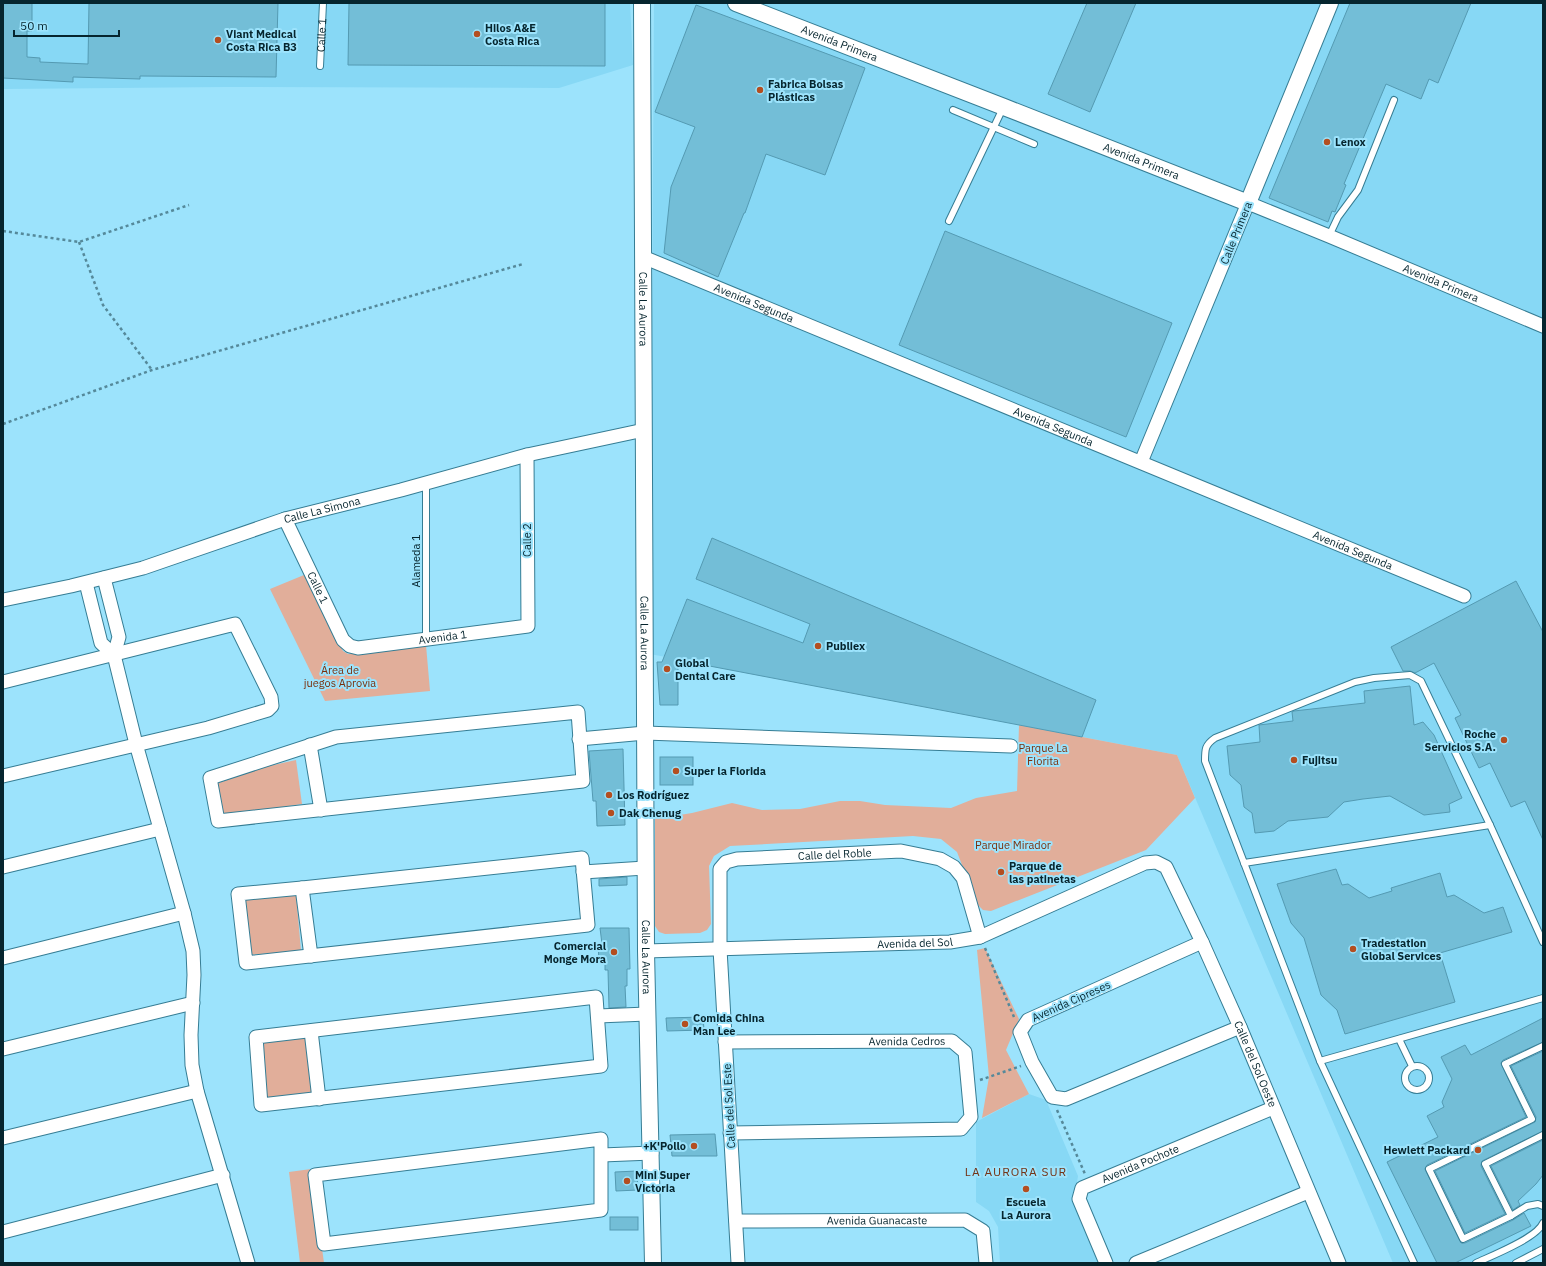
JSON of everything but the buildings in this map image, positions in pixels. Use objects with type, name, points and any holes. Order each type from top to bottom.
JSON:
[{"type":"street","name":"Calle La Aurora","points":[[642,3],[645,868],[647,1014],[652,1153],[653,1263]]},
{"type":"street","name":"Avenida Primera","points":[[736,3],[1004,106],[1248,203],[1543,326]]},
{"type":"street","name":"Calle Primera","points":[[1141,462],[1330,3]]},
{"type":"street","name":"Avenida Segunda","points":[[643,257],[1464,596]]},
{"type":"street","name":"Calle La Simona","points":[[3,600],[86,583],[143,568],[285,519],[426,483],[527,455],[644,430]]},
{"type":"street","name":"Calle 2","points":[[527,455],[528,626]]},
{"type":"street","name":"Calle 1","points":[[285,519],[343,640],[350,646],[358,648]]},
{"type":"street","points":[[104,578],[119,637],[114,655],[136,744],[193,951],[194,975],[191,1035],[192,1065],[197,1091],[223,1175],[247,1263]]},
{"type":"street","points":[[86,583],[101,643],[114,655]]},
{"type":"street","points":[[3,682],[235,624],[271,697],[272,706],[268,710],[208,728],[3,776]]},
{"type":"street","name":"Avenida 1","points":[[358,648],[528,626]]},
{"type":"street","points":[[578,712],[580,739],[583,781],[218,821],[210,778],[336,737],[578,712]]},
{"type":"street","points":[[580,739],[645,733],[1011,746]]},
{"type":"street","points":[[310,745],[321,810]]},
{"type":"street","points":[[3,867],[160,829]]},
{"type":"street","name":"Calle del Roble","points":[[720,949],[720,869],[726,862],[736,859],[871,851],[901,851],[920,854],[940,859],[954,867],[963,878],[980,937]]},
{"type":"street","points":[[582,858],[583,872],[588,925],[246,963],[238,894],[582,858]]},
{"type":"street","name":"Avenida del Sol","points":[[646,951],[950,942],[980,937],[1145,863],[1156,862],[1166,868]]},
{"type":"street","points":[[583,872],[645,868]]},
{"type":"street","name":"Calle del Sol Oeste","points":[[1166,868],[1202,942],[1240,1027],[1339,1263]]},
{"type":"street","points":[[302,888],[311,956]]},
{"type":"street","points":[[3,958],[184,914]]},
{"type":"street","name":"Avenida Cipreses","points":[[1020,1032],[1028,1020],[1202,942]]},
{"type":"street","name":"Calle del Sol Este","points":[[720,949],[738,1263]]},
{"type":"street","points":[[596,997],[598,1016],[601,1066],[261,1105],[256,1037],[596,997]]},
{"type":"street","points":[[3,1049],[193,1003]]},
{"type":"street","points":[[598,1016],[647,1014]]},
{"type":"street","points":[[1020,1032],[1032,1062],[1052,1097],[1066,1099],[1240,1027]]},
{"type":"street","points":[[311,1031],[319,1099]]},
{"type":"street","name":"Avenida Cedros","points":[[725,1042],[952,1041],[965,1052],[971,1117],[961,1129],[730,1133]]},
{"type":"street","points":[[3,1138],[197,1091]]},
{"type":"street","name":"Avenida Pochote","points":[[1106,1263],[1079,1199],[1082,1188],[1273,1108]]},
{"type":"street","points":[[602,1139],[602,1155],[601,1210],[324,1244],[314,1175],[602,1139]]},
{"type":"street","points":[[602,1155],[652,1153]]},
{"type":"street","points":[[3,1232],[223,1175]]},
{"type":"street","points":[[1136,1263],[1308,1192]]},
{"type":"street","name":"Avenida Guanacaste","points":[[736,1221],[965,1220],[983,1231],[986,1263]]},
{"type":"lane","name":"Calle 1","points":[[320,66],[322,3]]},
{"type":"lane","points":[[1329,236],[1338,217],[1358,190],[1394,100]]},
{"type":"lane","points":[[949,221],[1004,106]]},
{"type":"lane","points":[[953,110],[1034,144]]},
{"type":"lane","name":"Alameda 1","points":[[426,483],[426,639]]},
{"type":"lane","points":[[1414,1263],[1320,1061],[1205,762],[1205,750],[1208,744],[1215,738],[1355,682],[1374,678],[1410,675],[1421,681],[1490,825],[1543,942]]},
{"type":"lane","points":[[1244,863],[1490,825]]},
{"type":"lane","points":[[1320,1061],[1543,998]]},
{"type":"lane","points":[[1399,1039],[1412,1066]]},
{"type":"lane","points":[[1543,1046],[1505,1064],[1532,1118],[1429,1170],[1463,1239],[1511,1216],[1527,1206],[1538,1204],[1543,1206]]},
{"type":"lane","points":[[1418,1065],[1424,1067],[1429,1072],[1430,1079],[1428,1085],[1423,1089],[1416,1090],[1410,1088],[1406,1083],[1405,1076],[1407,1070],[1412,1066],[1418,1065]]},
{"type":"lane","points":[[1511,1216],[1485,1164],[1543,1135]]},
{"type":"lane","points":[[1476,1263],[1532,1236],[1543,1223]]},
{"type":"lane","points":[[1516,1263],[1543,1249]]},
{"type":"path","points":[[3,231],[79,242],[189,205]]},
{"type":"path","points":[[79,242],[104,305],[152,370]]},
{"type":"path","points":[[3,424],[152,370],[523,264]]},
{"type":"path","points":[[980,937],[998,975],[1020,1032]]},
{"type":"path","points":[[968,1084],[1032,1062]]},
{"type":"path","points":[[1052,1097],[1090,1185]]},
{"type":"shaded area","points":[[3,3],[630,3],[633,65],[559,88],[225,87],[3,89]]},
{"type":"shaded area","points":[[654,3],[1543,3],[1543,1253],[1525,1263],[1393,1263],[1177,755],[650,654]]},
{"type":"shaded area","name":"Escuela La Aurora","points":[[1029,1094],[1046,1100],[1078,1176],[1074,1201],[1099,1263],[1000,1263],[998,1227],[989,1211],[976,1202],[976,1122]]},
{"type":"green space","name":"Área de juegos Aprovia","points":[[304,575],[343,651],[348,654],[426,645],[430,691],[325,701],[270,589]]},
{"type":"green space","name":"Parque Mirador","points":[[1019,725],[1177,755],[1195,798],[1146,850],[991,911],[983,910],[977,904],[957,852],[941,839],[913,836],[730,846],[714,856],[709,866],[711,924],[707,930],[700,933],[665,934],[659,932],[655,926],[655,819],[692,813],[732,803],[762,810],[800,809],[840,801],[860,801],[885,805],[951,808],[976,798],[1017,791]]},
{"type":"green space","points":[[296,760],[302,804],[222,816],[216,784],[260,768]]},
{"type":"green space","points":[[296,894],[301,951],[248,955],[243,899]]},
{"type":"green space","points":[[985,948],[1019,1019],[1006,1050],[1029,1094],[982,1118],[989,1077],[977,950]]},
{"type":"green space","points":[[307,1035],[313,1096],[264,1101],[259,1039]]},
{"type":"green space","points":[[311,1169],[324,1263],[300,1263],[289,1172]]},
{"type":"place","name":"Hilos A&E Costa Rica","points":[[477,34]]},
{"type":"place","name":"Viant Medical Costa Rica B3","points":[[218,40]]},
{"type":"place","name":"Fabrica Bolsas Plásticas","points":[[760,90]]},
{"type":"place","name":"Lenox","points":[[1327,142]]},
{"type":"place","name":"Publiex","points":[[818,646]]},
{"type":"place","name":"Global Dental Care","points":[[667,669]]},
{"type":"place","name":"Roche Servicios S.A.","points":[[1504,740]]},
{"type":"place","name":"Fujitsu","points":[[1294,760]]},
{"type":"place","name":"Super la Florida","points":[[676,771]]},
{"type":"place","name":"Los Rodríguez","points":[[609,795]]},
{"type":"place","name":"Dak Chenug","points":[[611,813]]},
{"type":"place","name":"Parque de las patinetas","points":[[1001,872]]},
{"type":"place","name":"Tradestation Global Services","points":[[1353,949]]},
{"type":"place","name":"Comercial Monge Mora","points":[[614,952]]},
{"type":"place","name":"Comida China Man Lee","points":[[685,1024]]},
{"type":"place","name":"+K'Pollo","points":[[694,1146]]},
{"type":"place","name":"Hewlett Packard","points":[[1478,1150]]},
{"type":"place","name":"Mini Super Victoria","points":[[627,1181]]},
{"type":"place","name":"Escuela La Aurora","points":[[1026,1189]]},
{"type":"district","name":"LA AURORA SUR","points":[[1016,1171]]},
{"type":"park label","name":"Parque La Florita","points":[[1043,754]]}]
